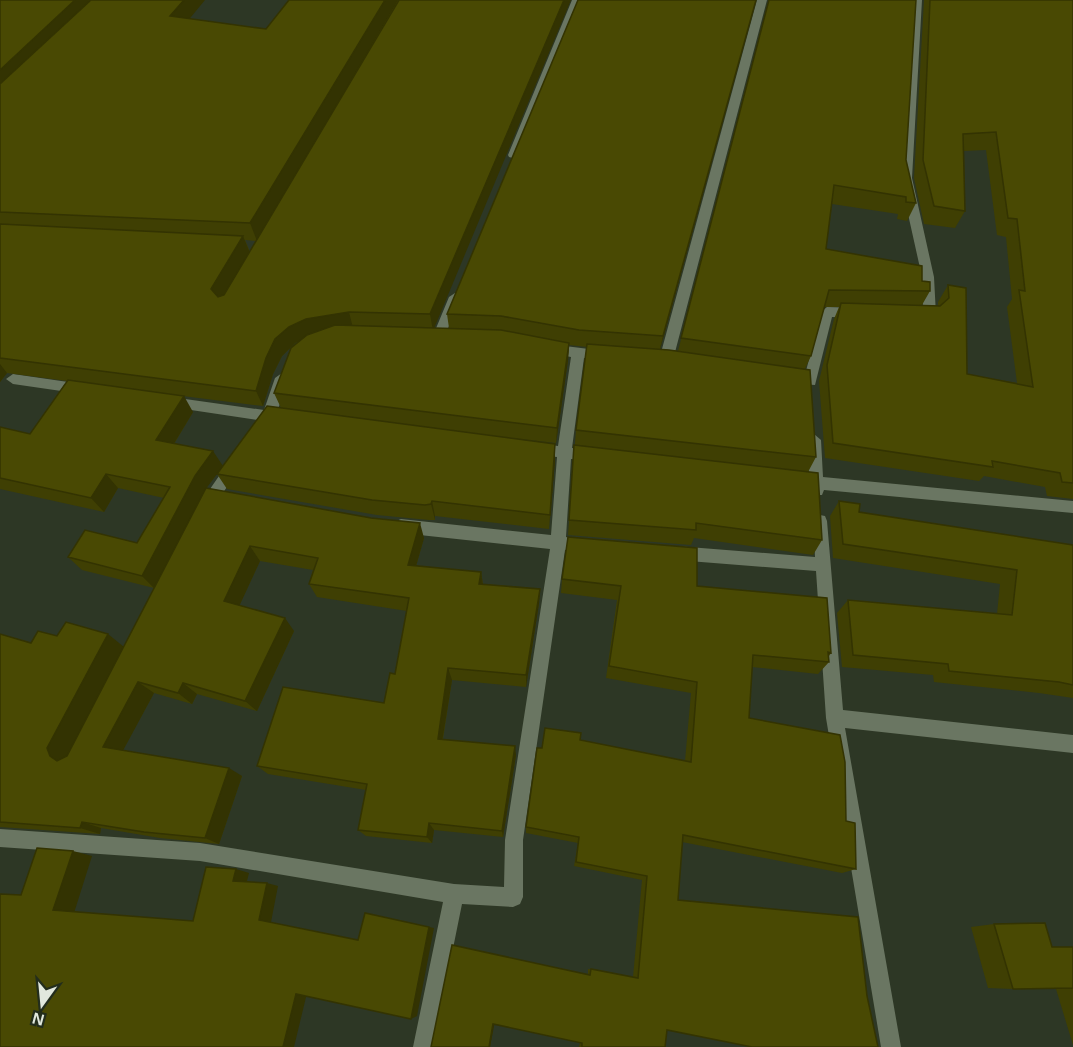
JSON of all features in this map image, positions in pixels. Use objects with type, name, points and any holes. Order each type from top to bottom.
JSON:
[{"type":"street","points":[[510,164],[577,0]]},
{"type":"street","points":[[666,361],[762,0]]},
{"type":"street","points":[[907,315],[930,315],[928,277],[906,178],[917,0]]},
{"type":"street","points":[[438,338],[460,284]]},
{"type":"street","points":[[777,376],[811,387],[828,312],[873,313]]},
{"type":"street","points":[[535,346],[578,354],[622,357]]},
{"type":"street","points":[[0,838],[200,852],[454,894],[513,897],[514,840],[558,543],[564,453],[578,354]]},
{"type":"street","points":[[256,434],[268,417],[289,358]]},
{"type":"street","points":[[14,379],[95,391]]},
{"type":"street","points":[[153,399],[292,420]]},
{"type":"street","points":[[813,427],[835,718],[891,1047]]},
{"type":"street","points":[[517,447],[610,458]]},
{"type":"street","points":[[201,516],[212,495],[243,452]]},
{"type":"street","points":[[782,479],[1073,507]]},
{"type":"street","points":[[212,495],[236,499]]},
{"type":"street","points":[[388,525],[581,545]]},
{"type":"street","points":[[662,552],[823,565]]},
{"type":"street","points":[[835,718],[1073,744]]},
{"type":"street","points":[[423,1047],[454,894]]},
{"type":"building","points":[[0,0],[75,0],[0,70]]},
{"type":"building","points":[[91,0],[184,0],[170,16],[266,29],[289,0],[385,0],[250,223],[0,212],[0,84]]},
{"type":"building","points":[[399,0],[564,0],[430,314],[349,312],[306,319],[289,327],[275,339],[266,358],[256,391],[0,358],[0,224],[243,236],[211,289],[218,297],[224,295]]},
{"type":"building","points":[[578,0],[756,0],[663,336],[579,330],[501,316],[447,314]]},
{"type":"building","points":[[769,0],[916,0],[906,160],[916,203],[906,202],[906,197],[834,185],[826,249],[922,266],[922,281],[930,282],[930,291],[829,290],[811,356],[681,338]]},
{"type":"building","points":[[930,0],[1073,0],[1073,483],[1062,482],[1060,473],[992,461],[993,467],[833,443],[827,365],[841,303],[940,306],[949,298],[948,285],[966,288],[967,374],[1033,387],[1019,290],[1025,291],[1017,219],[1008,218],[996,132],[963,134],[965,211],[934,206],[923,160]]},
{"type":"building","points":[[335,325],[501,330],[569,343],[557,428],[274,393],[291,348],[307,335]]},
{"type":"building","points":[[587,344],[669,350],[810,370],[816,457],[576,430]]},
{"type":"building","points":[[68,380],[184,396],[156,440],[213,451],[195,476],[142,576],[68,557],[85,530],[137,543],[170,487],[106,474],[91,498],[0,478],[0,427],[30,434]]},
{"type":"building","points":[[267,406],[555,444],[550,515],[432,501],[431,504],[425,505],[372,500],[217,474]]},
{"type":"building","points":[[574,445],[818,473],[822,540],[696,523],[696,530],[569,520]]},
{"type":"building","points":[[206,488],[371,518],[420,523],[408,565],[481,572],[479,584],[540,589],[526,675],[448,668],[438,739],[515,746],[502,831],[429,823],[427,837],[358,830],[367,784],[257,766],[283,687],[384,703],[390,673],[395,674],[409,598],[309,584],[318,558],[250,546],[224,601],[285,618],[245,701],[183,683],[178,693],[138,682],[103,747],[229,768],[205,838],[144,832],[82,822],[80,828],[0,822],[0,634],[31,643],[38,631],[57,636],[66,622],[108,634],[47,748],[50,756],[57,761],[67,756]]},
{"type":"building","points":[[839,501],[860,504],[859,512],[1073,545],[1073,685],[949,671],[948,664],[853,655],[848,600],[1012,615],[1017,570],[843,544]]},
{"type":"building","points":[[568,537],[697,548],[697,586],[827,598],[831,653],[828,652],[829,662],[753,655],[749,718],[840,735],[845,762],[846,821],[855,823],[856,869],[683,835],[678,900],[858,917],[867,996],[878,1047],[752,1047],[667,1030],[665,1047],[582,1047],[582,1043],[493,1024],[489,1047],[431,1047],[452,945],[590,975],[591,969],[638,978],[647,876],[576,862],[579,837],[526,827],[537,748],[542,748],[545,728],[581,733],[580,740],[691,762],[697,682],[609,666],[621,586],[562,579]]},
{"type":"building","points":[[37,848],[73,851],[53,910],[193,921],[206,867],[236,869],[233,881],[267,883],[259,920],[358,940],[365,913],[429,927],[411,1019],[296,994],[283,1047],[0,1047],[0,894],[21,895]]},
{"type":"building","points":[[1045,923],[1052,947],[1073,947],[1073,988],[1013,989],[994,924]]}]
